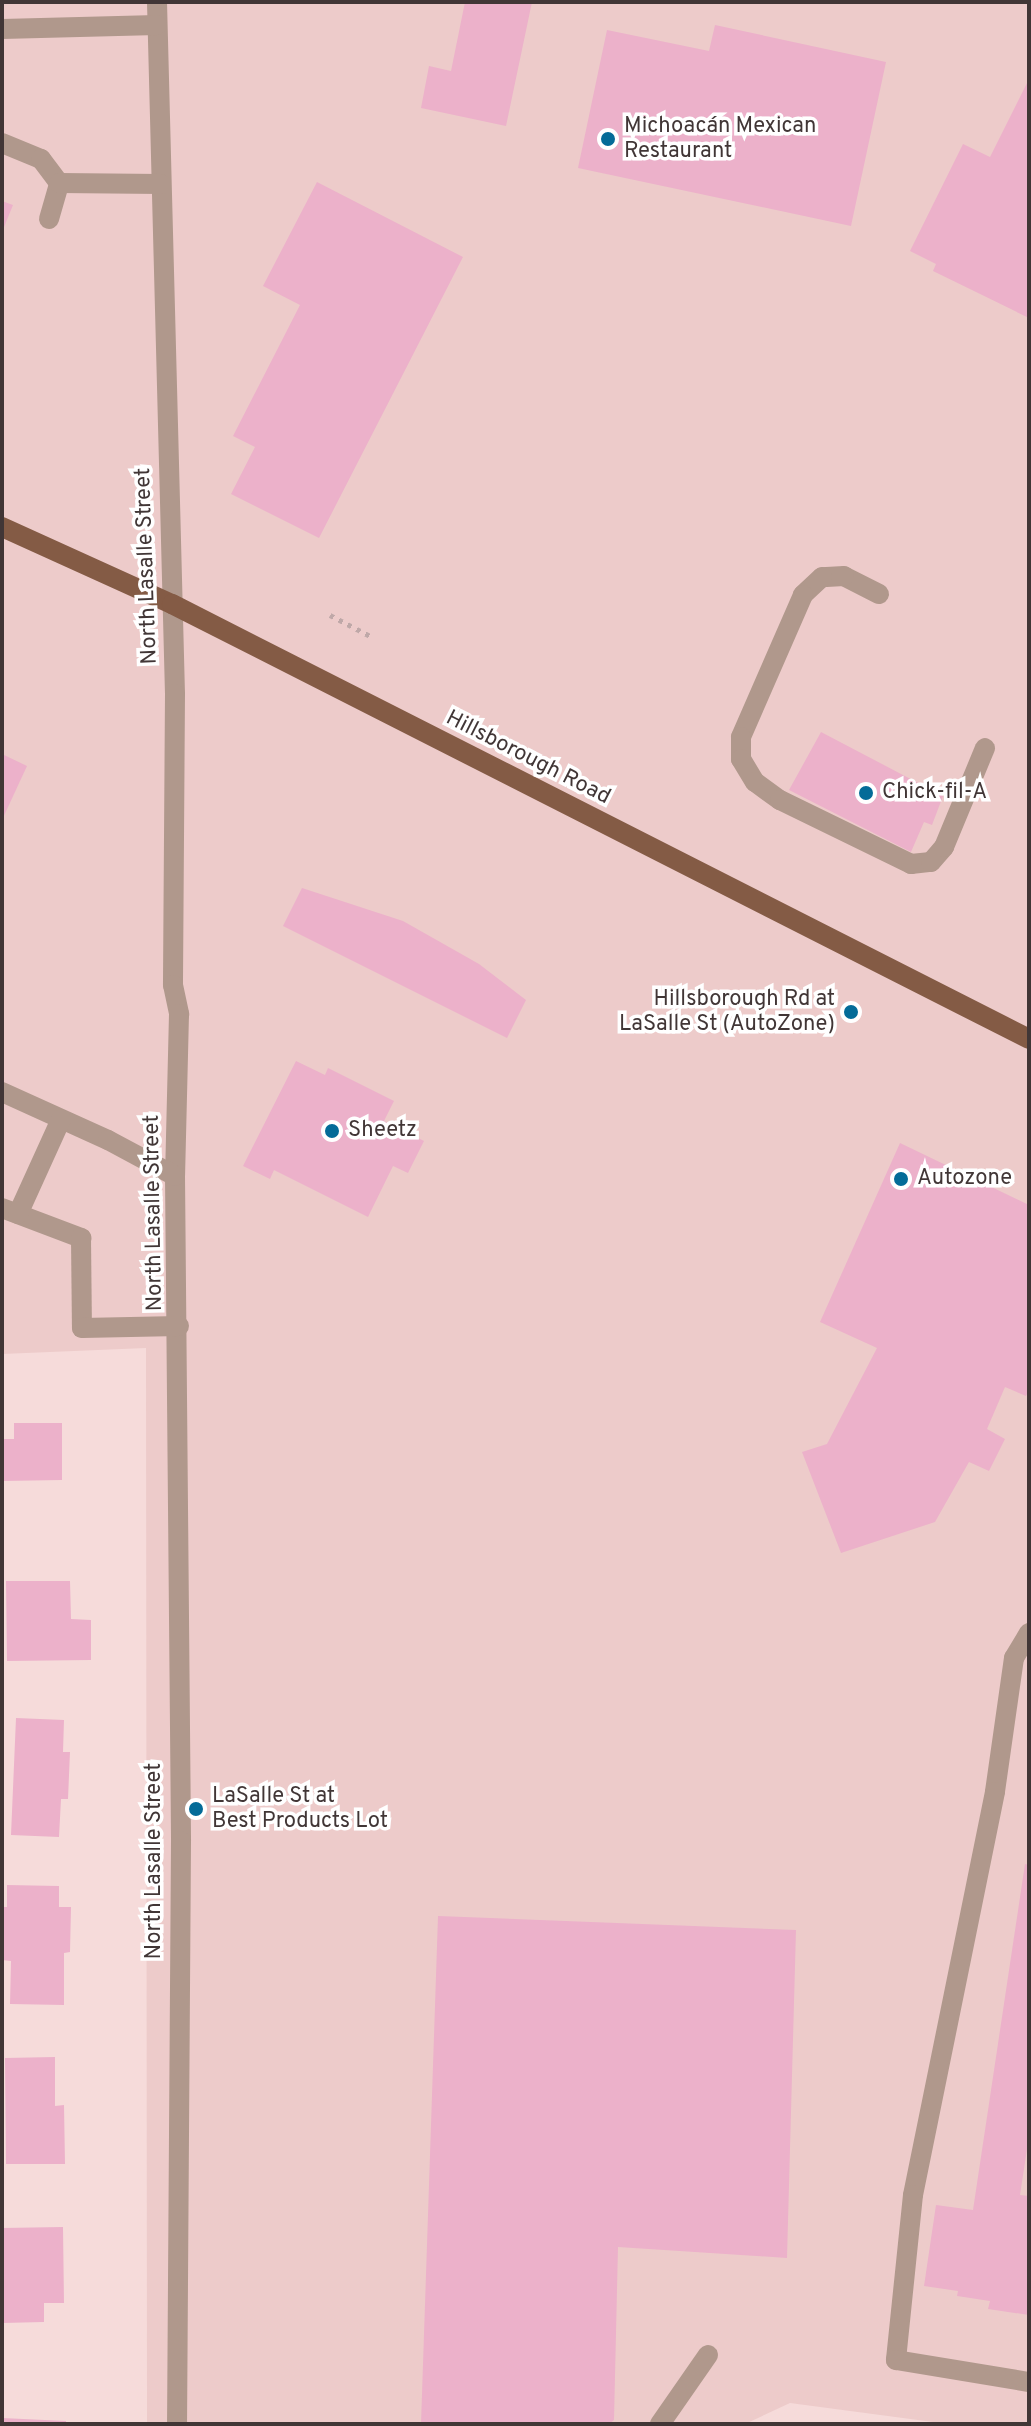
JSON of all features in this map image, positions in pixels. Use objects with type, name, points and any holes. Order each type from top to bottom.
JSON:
[{"type":"main road","name":"Hillsborough Road","points":[[2,527],[172,604],[1029,1039]]},
{"type":"street","name":"North Lasalle Street","points":[[157,2],[175,694],[173,985],[179,1014],[175,1176],[179,1326],[177,2424]]},
{"type":"street","points":[[2,29],[157,25]]},
{"type":"street","points":[[2,143],[41,159],[59,183]]},
{"type":"street","points":[[59,183],[161,184]]},
{"type":"street","points":[[49,219],[59,183]]},
{"type":"street","points":[[879,594],[844,576],[822,577],[803,595],[741,737],[741,759],[755,782],[780,800],[911,864],[931,862],[944,847],[985,748]]},
{"type":"street","points":[[2,1092],[175,1176]]},
{"type":"street","points":[[61,1119],[10,1211],[81,1238],[82,1328],[179,1326]]},
{"type":"street","points":[[1029,1633],[1014,1658],[995,1792],[913,2195],[896,2360],[1029,2382]]},
{"type":"street","points":[[660,2424],[708,2355]]},
{"type":"path","points":[[330,615],[372,637]]},
{"type":"shaded area","points":[[2,2],[1029,2],[1029,2424],[948,2424],[790,2403],[745,2424],[147,2424],[146,1348],[2,1354]]},
{"type":"building","points":[[465,2],[532,2],[506,126],[421,108],[429,66],[451,71]]},
{"type":"building","points":[[715,25],[886,62],[851,226],[578,168],[607,30],[709,51]]},
{"type":"building","points":[[1029,79],[1029,318],[933,271],[936,264],[910,251],[963,144],[990,157]]},
{"type":"building","points":[[317,182],[463,257],[319,538],[231,494],[255,447],[233,436],[300,305],[263,286]]},
{"type":"building","points":[[2,201],[13,205],[2,232]]},
{"type":"building","name":"Chick-fil-A","points":[[821,732],[943,796],[932,825],[924,822],[911,852],[789,790]]},
{"type":"building","points":[[2,754],[27,766],[2,820]]},
{"type":"building","points":[[302,888],[403,921],[479,964],[526,1000],[507,1038],[283,926]]},
{"type":"building","name":"Sheetz","points":[[296,1061],[325,1075],[328,1068],[394,1101],[384,1121],[424,1141],[408,1173],[393,1166],[368,1217],[274,1170],[270,1179],[243,1166]]},
{"type":"building","points":[[900,1143],[1029,1205],[1029,1390],[1026,1396],[1005,1387],[987,1429],[1005,1439],[989,1471],[969,1462],[935,1522],[841,1553],[802,1452],[827,1444],[877,1348],[820,1322]]},
{"type":"building","points":[[14,1423],[62,1423],[62,1480],[2,1481],[2,1439],[14,1439]]},
{"type":"building","points":[[6,1581],[70,1581],[71,1619],[91,1620],[91,1660],[7,1661]]},
{"type":"building","points":[[16,1718],[64,1720],[63,1752],[70,1752],[68,1799],[61,1799],[59,1837],[11,1835]]},
{"type":"building","points":[[1025,1864],[1029,1865],[1029,2136],[1020,2195],[1029,2196],[1029,2315],[988,2309],[990,2301],[957,2296],[958,2291],[924,2286],[936,2205],[973,2210]]},
{"type":"building","points":[[7,1885],[59,1886],[59,1907],[71,1907],[70,1952],[64,1953],[64,2005],[10,2004],[11,1961],[2,1960],[2,1907],[7,1907]]},
{"type":"building","points":[[438,1916],[796,1930],[787,2258],[618,2247],[614,2420],[609,2424],[421,2424]]},
{"type":"building","points":[[55,2057],[55,2106],[64,2105],[65,2164],[6,2164],[5,2058]]},
{"type":"building","points":[[63,2227],[64,2303],[44,2303],[44,2322],[2,2323],[2,2228]]},
{"type":"building","points":[[2,2418],[66,2421],[66,2424],[2,2424]]},
{"type":"place","name":"Michoacán Mexican Restaurant","points":[[608,139]]},
{"type":"place","name":"Chick-fil-A","points":[[866,793]]},
{"type":"place","name":"Hillsborough Rd at LaSalle St (AutoZone)","points":[[851,1012]]},
{"type":"place","name":"Sheetz","points":[[332,1131]]},
{"type":"place","name":"Autozone","points":[[901,1179]]},
{"type":"place","name":"LaSalle St at Best Products Lot","points":[[196,1809]]}]
